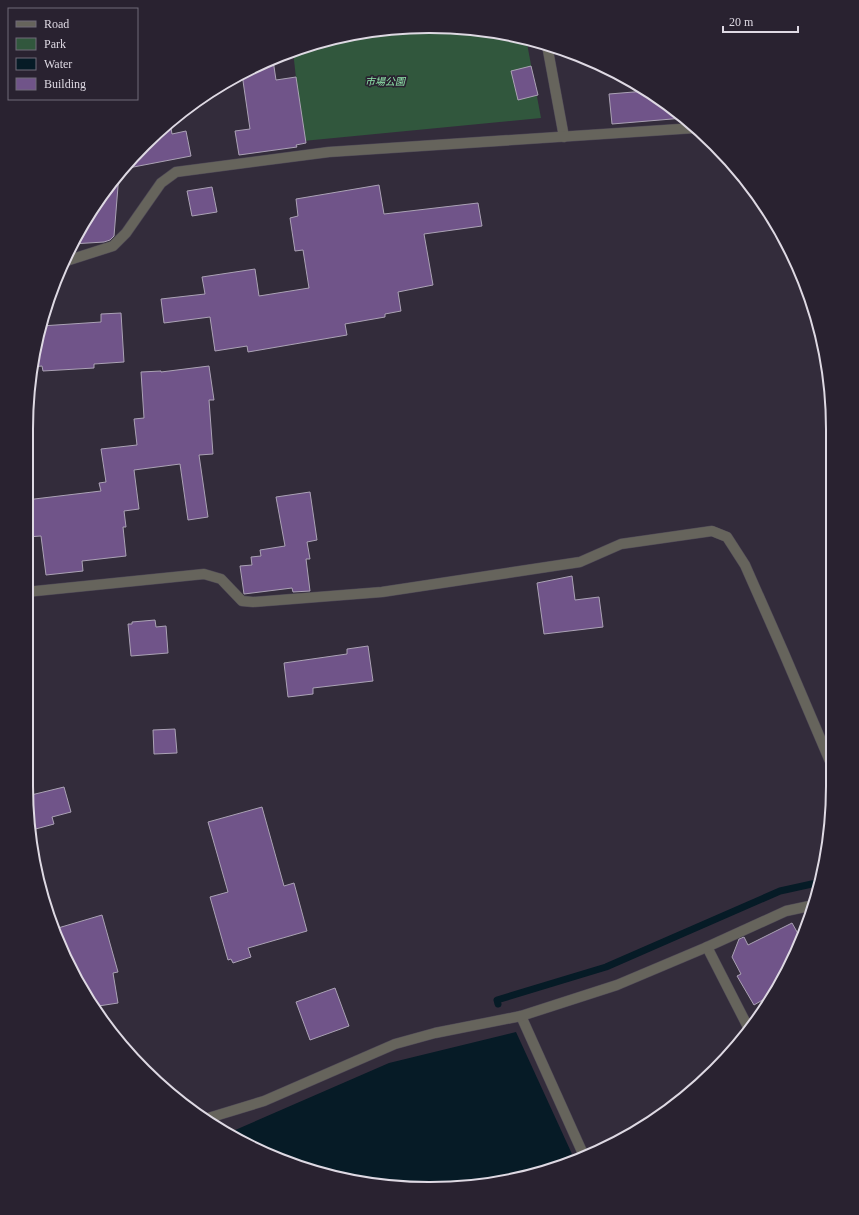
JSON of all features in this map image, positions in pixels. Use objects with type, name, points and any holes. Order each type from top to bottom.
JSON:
[{"type":"street","points":[[548,52],[564,137]]},
{"type":"street","points":[[72,259],[113,246],[126,233],[161,183],[176,172],[329,152],[688,128]]},
{"type":"street","points":[[33,591],[204,574],[220,579],[242,601],[254,602],[382,592],[580,562],[622,544],[712,531],[727,537],[745,565],[826,752]]},
{"type":"street","points":[[212,1117],[264,1101],[395,1044],[435,1033],[521,1016],[617,985],[707,947],[786,911],[807,907]]},
{"type":"street","points":[[707,947],[747,1023]]},
{"type":"street","points":[[521,1016],[582,1152]]},
{"type":"green space","name":"市場公園","points":[[430,33],[481,36],[527,46],[541,118],[303,141],[294,57],[352,41],[378,36],[404,34]]},
{"type":"water","points":[[516,1032],[572,1154],[557,1161],[532,1168],[481,1179],[430,1182],[404,1181],[378,1179],[352,1174],[302,1161],[278,1152],[234,1131],[389,1063]]},
{"type":"building","points":[[274,65],[276,80],[296,77],[306,143],[296,145],[297,147],[239,155],[235,131],[250,129],[243,80]]},
{"type":"building","points":[[531,66],[538,95],[518,100],[511,71]]},
{"type":"building","points":[[637,92],[676,119],[612,124],[609,94]]},
{"type":"building","points":[[171,129],[172,134],[186,131],[191,156],[132,167]]},
{"type":"building","points":[[118,184],[114,236],[110,240],[104,242],[79,244],[100,209]]},
{"type":"building","points":[[379,185],[384,214],[478,203],[482,226],[424,234],[433,285],[398,292],[401,311],[385,314],[385,317],[345,324],[347,335],[248,352],[247,346],[215,351],[210,317],[164,323],[161,299],[205,294],[202,277],[255,269],[259,296],[309,288],[303,250],[295,251],[290,218],[298,216],[296,199]]},
{"type":"building","points":[[212,187],[217,212],[192,216],[187,191]]},
{"type":"building","points":[[121,313],[124,362],[94,364],[94,368],[43,371],[42,366],[38,366],[47,326],[101,322],[101,314]]},
{"type":"building","points":[[209,366],[214,400],[209,400],[213,454],[199,455],[208,517],[188,520],[180,464],[134,470],[139,509],[124,511],[126,527],[123,527],[126,556],[82,561],[83,571],[46,575],[41,536],[33,537],[33,499],[101,491],[99,483],[106,482],[101,449],[137,445],[134,419],[144,418],[141,372],[161,372]]},
{"type":"building","points":[[310,492],[317,540],[307,542],[310,559],[306,559],[310,591],[293,592],[292,588],[244,594],[240,566],[252,565],[251,557],[261,556],[260,550],[285,546],[276,497]]},
{"type":"building","points":[[572,576],[575,600],[599,597],[603,627],[544,634],[537,583]]},
{"type":"building","points":[[155,620],[156,627],[166,626],[168,653],[131,656],[128,624],[132,624],[132,622]]},
{"type":"building","points":[[368,646],[373,681],[313,688],[313,694],[288,697],[284,663],[347,654],[347,649]]},
{"type":"building","points":[[175,729],[177,753],[154,754],[153,730]]},
{"type":"building","points":[[64,787],[71,812],[52,817],[54,824],[35,829],[33,794]]},
{"type":"building","points":[[262,807],[284,886],[294,883],[307,931],[248,948],[251,957],[233,963],[231,959],[228,960],[210,897],[228,892],[208,822]]},
{"type":"building","points":[[102,915],[118,972],[113,973],[118,1003],[100,1006],[74,961],[59,928]]},
{"type":"building","points":[[792,923],[798,933],[773,984],[763,1000],[754,1005],[737,976],[741,974],[732,957],[739,939],[744,937],[748,945]]},
{"type":"building","points":[[335,988],[349,1026],[310,1040],[296,1002]]},
{"type":"waterway","points":[[498,1004],[497,1000],[606,967],[780,891],[813,884]]}]
